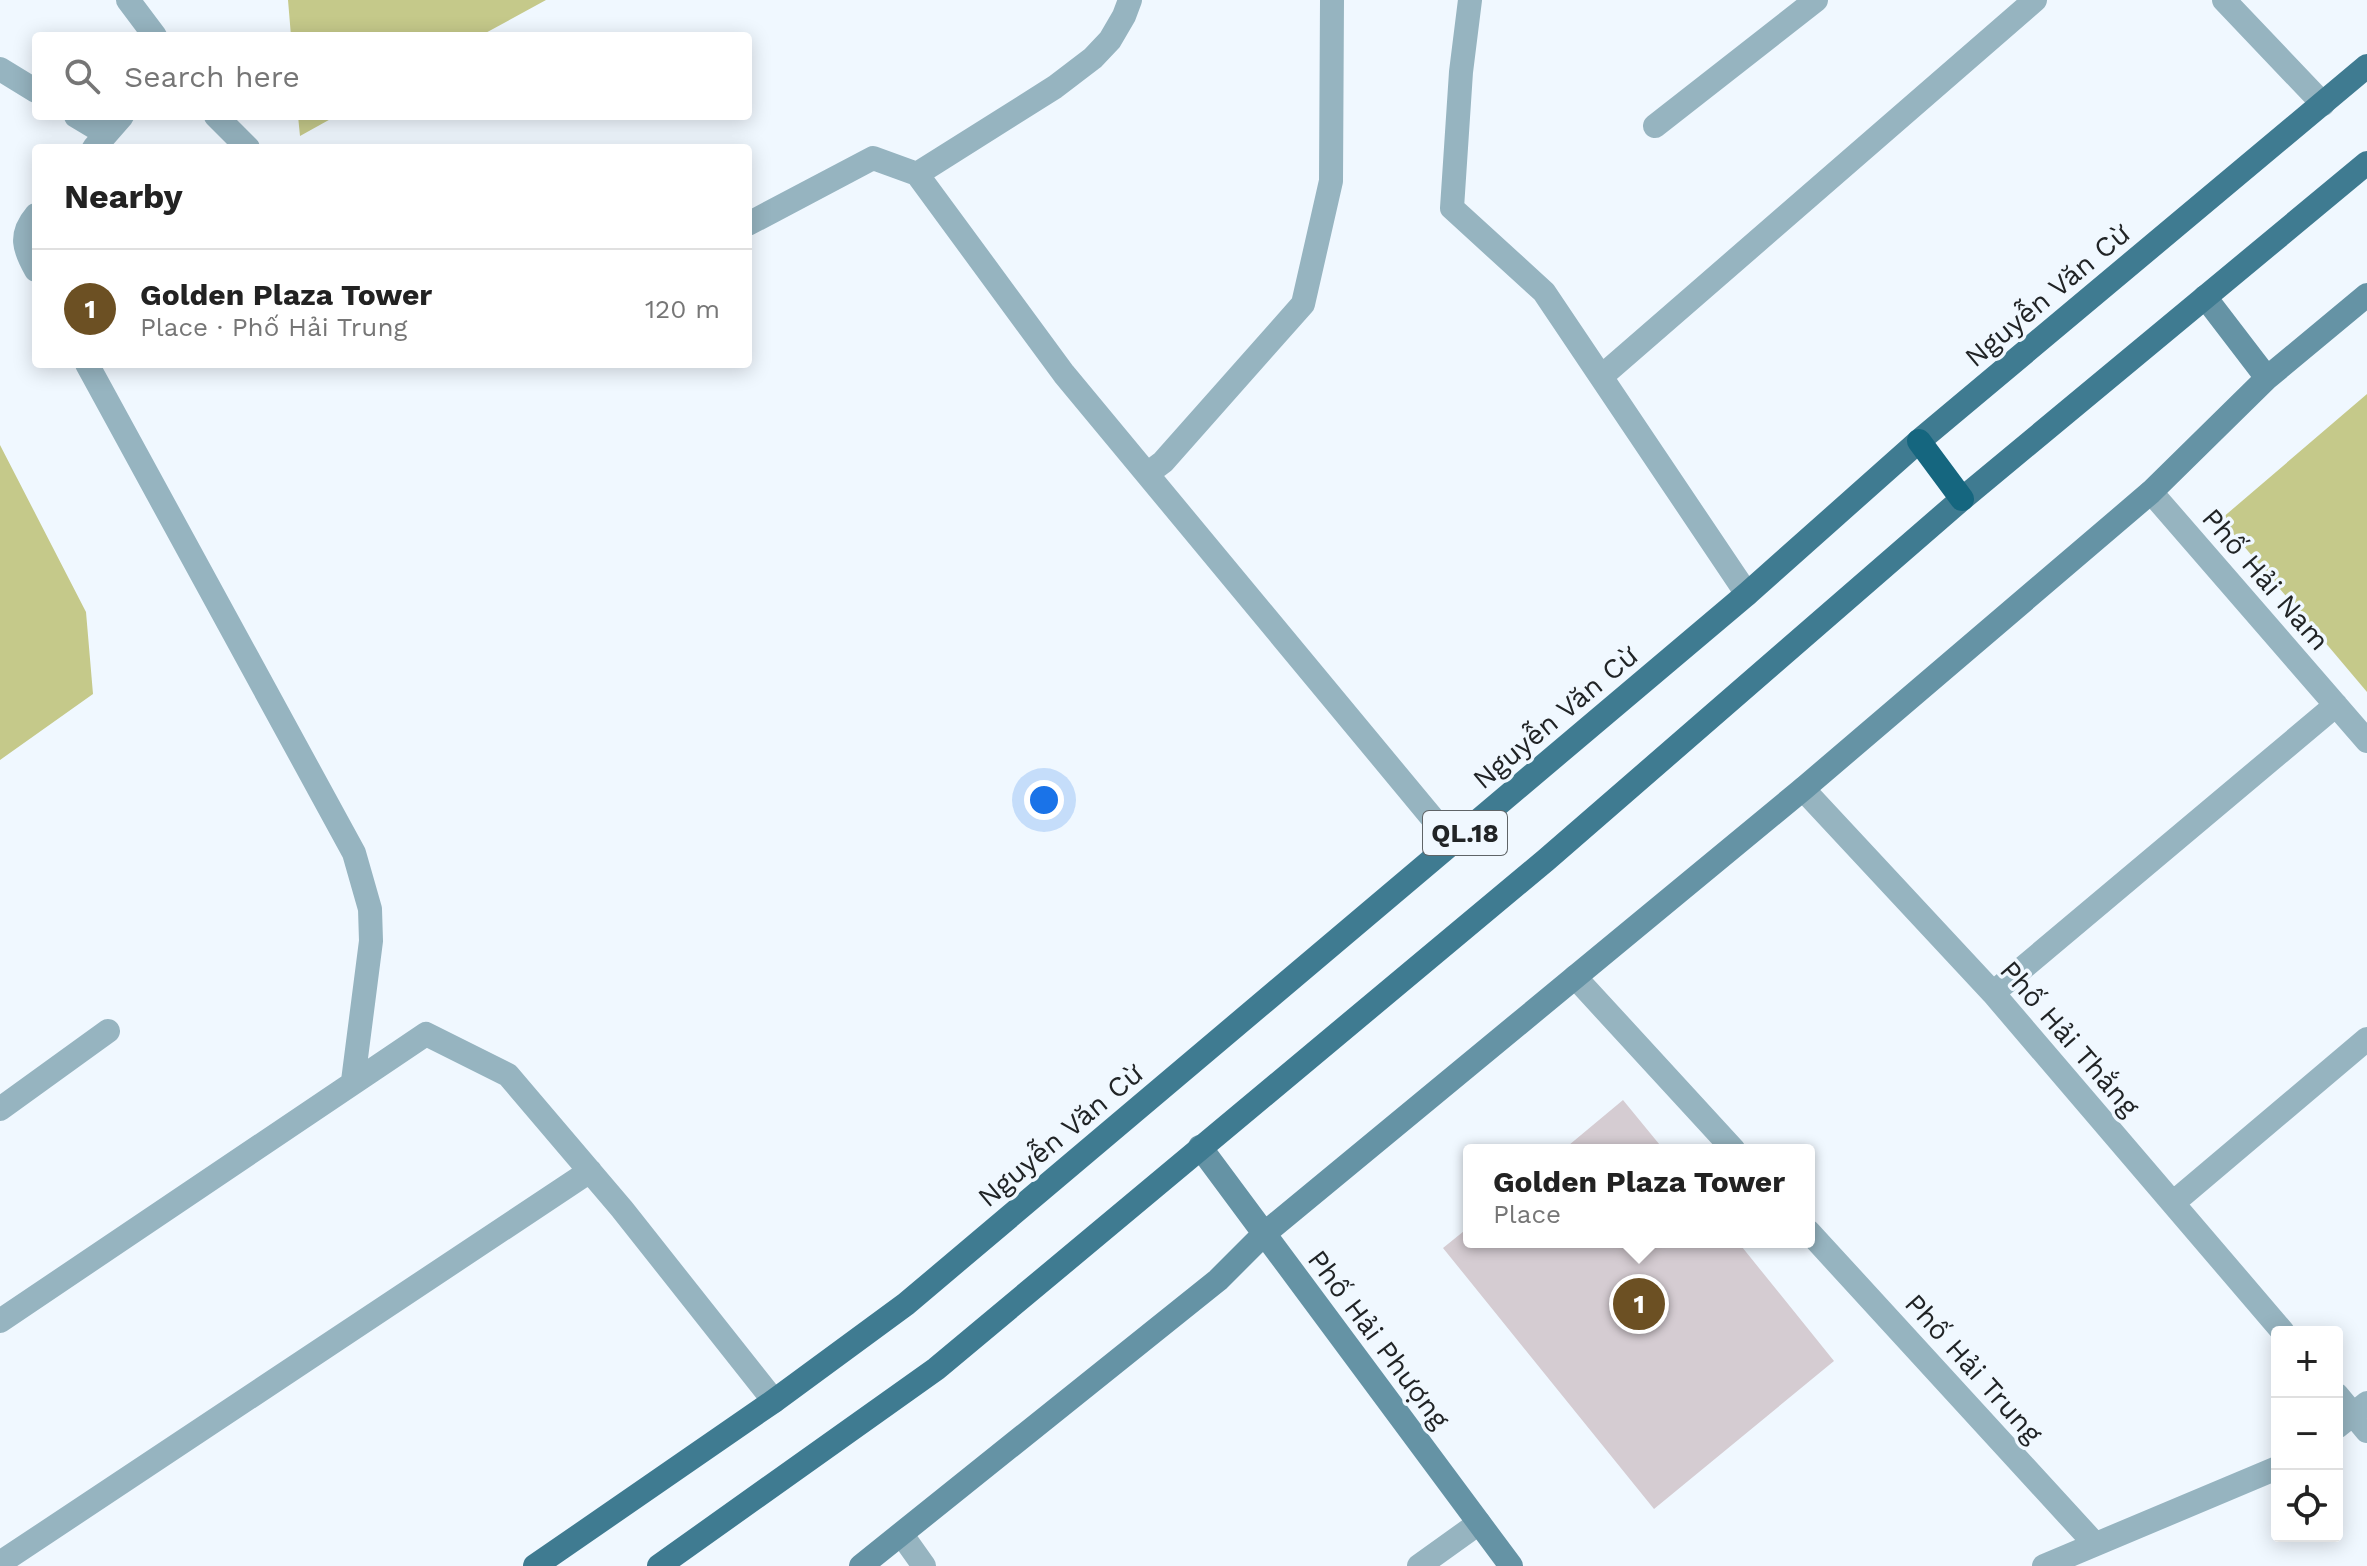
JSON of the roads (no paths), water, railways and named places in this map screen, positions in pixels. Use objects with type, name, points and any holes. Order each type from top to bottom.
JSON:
[{"type":"highway","points":[[1919,441],[1962,499]]},
{"type":"main road","name":"Nguyễn Văn Cừ","points":[[535,1566],[774,1401],[906,1304],[1747,594],[1919,441],[2367,66]]},
{"type":"main road","name":"QL.18","points":[[659,1566],[936,1369],[1546,860],[1962,499],[2367,163]]},
{"type":"street","points":[[128,0],[152,32]]},
{"type":"street","points":[[917,174],[1055,87],[1093,58],[1110,40],[1130,0]]},
{"type":"street","points":[[1147,474],[1163,462],[1303,304],[1331,181],[1332,0]]},
{"type":"street","points":[[1470,0],[1461,72],[1452,208],[1544,292],[1747,594]]},
{"type":"street","points":[[1655,126],[1816,0]]},
{"type":"street","points":[[1602,376],[2035,0]]},
{"type":"street","points":[[2224,0],[2323,104]]},
{"type":"street","points":[[0,69],[32,89]]},
{"type":"street","points":[[80,120],[100,141],[118,120]]},
{"type":"street","points":[[220,120],[244,144]]},
{"type":"street","points":[[752,222],[873,158],[917,174],[1064,374],[1453,843]]},
{"type":"street","points":[[32,220],[27,226],[25,240],[32,262]]},
{"type":"street","points":[[861,1566],[1218,1280],[1264,1234],[1803,789],[2151,492],[2267,378],[2367,295]]},
{"type":"street","points":[[2205,297],[2267,378]]},
{"type":"street","points":[[89,368],[354,853],[370,909],[371,941],[353,1081]]},
{"type":"street","name":"Phố Hải Nam","points":[[2151,492],[2367,741]]},
{"type":"street","points":[[1993,993],[2336,705]]},
{"type":"street","name":"Phố Hải Thắng","points":[[1803,789],[1993,993],[2278,1326]]},
{"type":"street","points":[[1575,977],[1728,1144]]},
{"type":"street","points":[[0,1109],[108,1031]]},
{"type":"street","points":[[0,1321],[426,1034],[508,1075],[590,1171],[774,1401]]},
{"type":"street","points":[[2173,1203],[2367,1039]]},
{"type":"street","name":"Phố Hải Phượng","points":[[1200,1147],[1511,1566]]},
{"type":"street","points":[[0,1563],[590,1171]]},
{"type":"street","name":"Phố Hải Trung","points":[[1815,1239],[2095,1544]]},
{"type":"street","points":[[2339,1398],[2356,1419]]},
{"type":"street","points":[[2044,1566],[2272,1470]]},
{"type":"street","points":[[1419,1566],[1479,1523]]},
{"type":"street","points":[[902,1535],[924,1566]]},
{"type":"place","name":"Golden Plaza Tower","points":[[1639,1304]]}]
